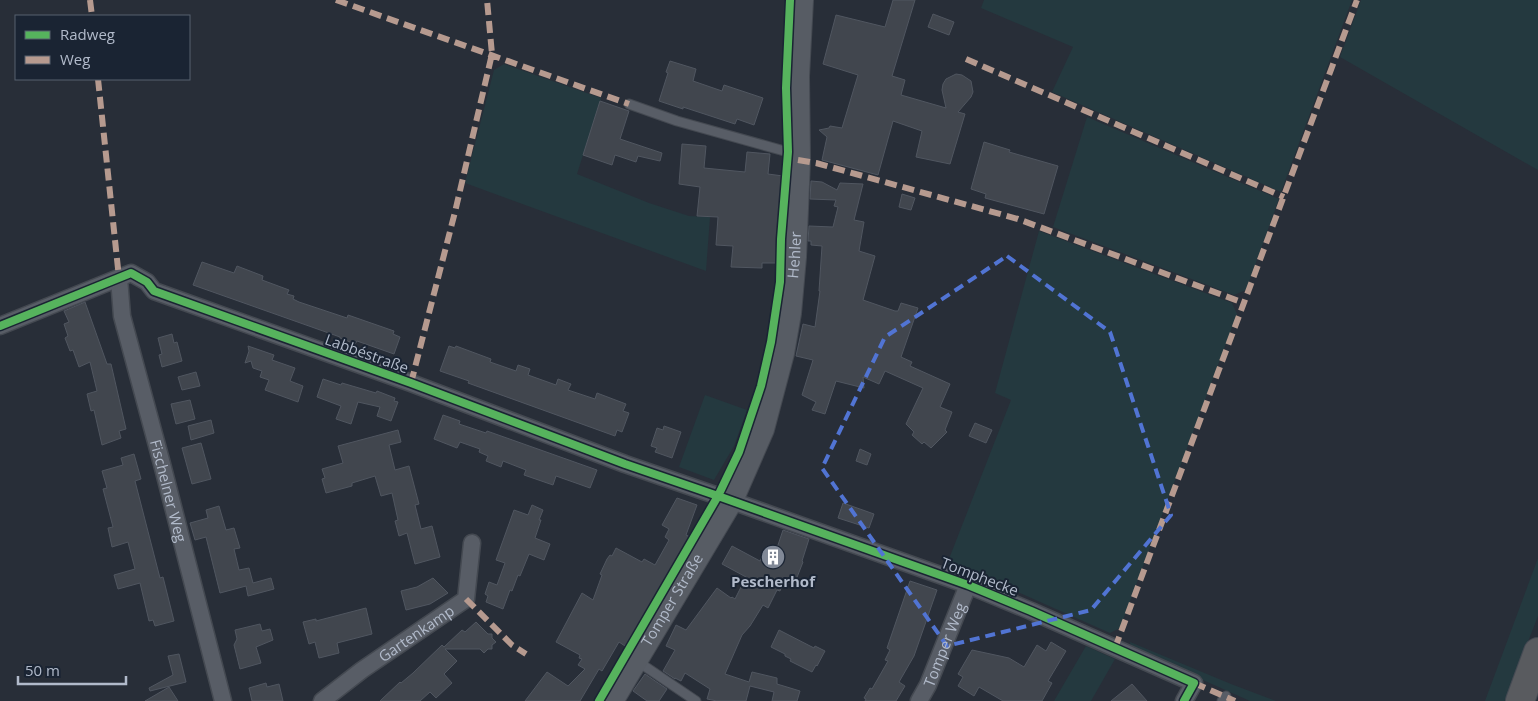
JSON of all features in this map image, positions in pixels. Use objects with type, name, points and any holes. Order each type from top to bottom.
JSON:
[{"type":"highway","points":[[1520,701],[1538,652]]},
{"type":"main road","name":"Hehler","points":[[731,500],[762,429],[782,353],[789,313],[794,257],[798,160],[797,76],[801,0]]},
{"type":"main road","name":"Tomper Straße","points":[[612,701],[731,500]]},
{"type":"street","name":"Labbéstraße","points":[[0,326],[131,273],[147,282],[154,291],[411,383],[625,464],[731,500]]},
{"type":"street","name":"Fischelner Weg","points":[[119,278],[122,316],[223,701]]},
{"type":"street","name":"Tomphecke","points":[[731,500],[968,585],[1194,683],[1184,701]]},
{"type":"street","name":"Gartenkamp","points":[[322,701],[362,670],[466,599],[472,543]]},
{"type":"street","name":"Tomper Weg","points":[[919,701],[928,685],[968,585]]},
{"type":"lane","points":[[629,104],[677,121],[788,152],[798,160]]},
{"type":"lane","points":[[636,661],[696,701]]},
{"type":"highlighted area","points":[[1007,256],[1110,332],[1171,515],[1091,610],[947,646],[822,468],[885,337]]},
{"type":"green space","points":[[984,0],[1352,0],[1281,192],[1052,92],[1073,47],[981,8]]},
{"type":"green space","points":[[1361,0],[1538,0],[1538,170],[1340,57]]},
{"type":"green space","points":[[504,64],[601,98],[577,174],[649,203],[689,216],[710,217],[706,271],[465,183],[494,70]]},
{"type":"green space","points":[[1087,117],[1279,199],[1246,290],[1234,295],[1053,227]]},
{"type":"green space","points":[[1039,231],[1232,303],[1237,314],[1120,628],[1110,633],[977,574],[947,564],[1011,400],[995,393]]},
{"type":"green space","points":[[705,395],[747,410],[734,446],[714,480],[679,467]]},
{"type":"green space","points":[[1538,558],[1538,616],[1505,701],[1485,701]]},
{"type":"green space","points":[[1130,642],[1276,701],[1250,701],[1131,648]]},
{"type":"green space","points":[[1086,646],[1115,659],[1091,701],[1054,701]]},
{"type":"building","points":[[893,0],[915,0],[892,76],[905,80],[901,95],[946,108],[942,90],[943,84],[946,79],[956,74],[962,75],[971,81],[973,92],[958,112],[965,114],[950,164],[916,157],[922,131],[893,121],[878,175],[822,160],[827,137],[819,130],[829,128],[830,126],[842,128],[858,75],[823,64],[836,15],[885,27]]},
{"type":"building","points":[[933,14],[954,22],[949,35],[928,27]]},
{"type":"building","points":[[670,61],[696,69],[693,81],[722,91],[724,85],[763,98],[754,125],[737,119],[735,124],[659,101]]},
{"type":"building","points":[[600,101],[629,111],[620,139],[662,153],[660,161],[638,156],[636,162],[615,155],[612,165],[583,155]]},
{"type":"building","points":[[984,142],[1010,150],[1009,152],[1058,166],[1044,214],[985,198],[986,194],[971,189]]},
{"type":"building","points":[[682,144],[706,146],[704,168],[745,172],[747,152],[770,154],[768,174],[783,176],[778,228],[780,228],[778,263],[762,263],[762,268],[731,267],[733,246],[716,245],[718,217],[697,216],[700,187],[679,184]]},
{"type":"building","points":[[811,181],[822,182],[837,190],[840,183],[863,184],[854,220],[864,222],[859,251],[875,256],[863,300],[895,311],[898,311],[901,303],[918,308],[901,357],[912,362],[910,366],[950,384],[940,407],[952,412],[945,430],[947,432],[931,448],[924,442],[922,444],[912,435],[914,432],[906,424],[923,388],[885,371],[879,384],[863,377],[864,388],[836,381],[825,414],[812,410],[816,402],[802,395],[813,360],[796,356],[803,324],[815,327],[820,291],[822,246],[811,245],[811,241],[808,241],[809,226],[833,227],[838,207],[834,206],[836,200],[810,199]]},
{"type":"building","points":[[902,194],[915,198],[911,210],[899,207]]},
{"type":"building","points":[[202,262],[234,273],[237,266],[263,276],[262,280],[289,290],[287,294],[294,296],[293,299],[299,302],[347,318],[348,315],[394,331],[393,334],[400,337],[394,354],[357,341],[355,344],[193,285]]},
{"type":"building","points":[[85,302],[107,364],[111,364],[126,429],[119,431],[121,438],[102,445],[94,410],[91,411],[87,394],[97,391],[90,362],[79,367],[73,350],[70,351],[65,338],[68,336],[64,324],[69,322],[64,311]]},
{"type":"building","points":[[172,334],[174,343],[177,342],[182,361],[162,367],[159,355],[162,354],[158,338]]},
{"type":"building","points":[[248,346],[274,355],[272,360],[295,368],[290,381],[303,386],[298,402],[265,390],[269,380],[260,377],[262,371],[253,368],[251,361],[245,363],[249,351]]},
{"type":"building","points":[[449,346],[455,348],[456,346],[491,359],[490,362],[516,371],[518,365],[530,369],[528,375],[556,385],[558,379],[571,384],[568,390],[595,399],[597,393],[626,404],[623,411],[629,413],[622,432],[617,430],[615,436],[440,371]]},
{"type":"building","points":[[196,372],[200,386],[182,390],[178,377]]},
{"type":"building","points":[[323,379],[376,393],[377,391],[395,398],[394,401],[398,402],[391,421],[377,416],[380,407],[358,402],[351,424],[336,419],[341,406],[317,397]]},
{"type":"building","points":[[190,400],[195,419],[176,424],[171,404]]},
{"type":"building","points":[[443,415],[460,421],[459,424],[486,433],[487,431],[597,470],[590,488],[556,476],[553,485],[524,475],[526,470],[503,461],[501,467],[486,461],[488,456],[479,452],[480,449],[460,442],[457,448],[434,439]]},
{"type":"building","points":[[211,420],[214,433],[191,440],[188,426]]},
{"type":"building","points":[[975,423],[992,430],[986,443],[969,436]]},
{"type":"building","points":[[664,426],[681,432],[672,458],[655,452],[657,448],[651,446],[657,428],[663,430]]},
{"type":"building","points":[[398,430],[401,442],[389,445],[395,470],[409,466],[419,504],[415,505],[421,529],[432,526],[440,557],[415,564],[407,533],[399,536],[395,521],[398,520],[392,493],[381,496],[375,476],[352,483],[352,486],[326,493],[322,479],[325,478],[322,469],[343,463],[338,446]]},
{"type":"building","points":[[201,443],[211,479],[192,484],[182,448]]},
{"type":"building","points":[[860,449],[871,454],[867,465],[856,461]]},
{"type":"building","points":[[134,454],[141,479],[135,481],[160,578],[163,577],[174,621],[155,626],[153,620],[149,621],[140,583],[118,589],[114,575],[135,569],[128,542],[112,547],[108,528],[113,527],[103,489],[107,488],[102,471],[123,465],[121,458]]},
{"type":"building","points":[[677,498],[697,505],[686,535],[690,537],[625,646],[619,642],[602,671],[599,669],[580,701],[525,701],[547,672],[568,686],[585,669],[578,665],[582,659],[579,658],[580,655],[556,642],[582,593],[593,600],[602,575],[600,574],[607,559],[610,555],[612,556],[616,548],[642,562],[644,559],[655,565],[669,540],[665,537],[669,529],[662,525]]},
{"type":"building","points":[[843,503],[874,514],[869,528],[838,518]]},
{"type":"building","points":[[532,505],[543,510],[535,538],[550,544],[544,560],[529,554],[520,576],[518,575],[512,591],[510,590],[503,609],[486,602],[488,596],[485,594],[489,582],[497,585],[505,563],[496,560],[514,510],[528,515]]},
{"type":"building","points":[[219,506],[226,530],[234,528],[240,548],[234,549],[239,570],[249,568],[253,583],[271,578],[274,589],[248,596],[246,586],[220,593],[206,537],[195,540],[190,523],[208,518],[206,510]]},
{"type":"building","points":[[783,530],[809,539],[794,585],[786,582],[785,584],[783,583],[780,591],[777,590],[768,608],[763,605],[742,635],[725,674],[749,682],[752,672],[777,678],[777,684],[800,691],[797,701],[772,701],[774,692],[750,686],[746,701],[707,699],[710,689],[685,673],[681,681],[663,671],[675,650],[666,646],[676,625],[686,630],[717,588],[735,599],[746,577],[722,564],[732,546],[760,561],[766,547],[776,551]]},
{"type":"building","points":[[433,578],[448,593],[430,604],[406,610],[401,591],[417,587]]},
{"type":"building","points":[[910,581],[937,590],[914,656],[899,682],[905,686],[896,701],[865,701],[866,699],[864,698],[870,688],[872,689],[888,661],[885,660],[890,650],[887,648]]},
{"type":"building","points":[[366,608],[372,634],[337,643],[339,653],[319,658],[315,642],[309,644],[303,622],[316,619],[316,621]]},
{"type":"building","points":[[476,622],[488,634],[492,634],[492,638],[496,642],[492,645],[492,649],[488,649],[484,653],[480,649],[445,649],[457,661],[444,674],[452,683],[436,698],[430,692],[420,701],[380,701],[442,645],[444,647],[462,630],[465,632]]},
{"type":"building","points":[[260,624],[262,631],[270,629],[273,640],[256,647],[261,663],[240,669],[234,645],[237,639],[235,630]]},
{"type":"building","points":[[779,630],[814,648],[815,646],[825,651],[812,672],[790,661],[791,659],[785,656],[785,654],[771,647]]},
{"type":"building","points":[[1051,642],[1066,651],[1048,681],[1052,683],[1042,701],[1003,701],[979,687],[974,696],[958,686],[963,677],[958,674],[972,650],[1009,658],[1024,667],[1037,645],[1046,651]]},
{"type":"building","points":[[179,654],[186,682],[150,691],[149,688],[173,675],[168,656]]},
{"type":"building","points":[[645,674],[667,689],[659,701],[647,701],[633,691]]},
{"type":"building","points":[[266,683],[267,687],[279,684],[283,701],[252,701],[249,688]]},
{"type":"building","points":[[1132,684],[1147,701],[1111,701]]},
{"type":"building","points":[[169,687],[178,701],[145,701]]},
{"type":"marked path","points":[[90,0],[92,15]]},
{"type":"marked path","points":[[336,0],[629,104]]},
{"type":"marked path","points":[[411,383],[455,212],[492,54],[487,0]]},
{"type":"marked path","points":[[1115,648],[1357,0]]},
{"type":"marked path","points":[[966,59],[1284,197]]},
{"type":"marked path","points":[[98,80],[119,278],[121,278]]},
{"type":"marked path","points":[[798,160],[816,163],[1018,219],[1244,303]]},
{"type":"marked path","points":[[466,599],[512,645],[526,654]]},
{"type":"marked path","points":[[1194,683],[1235,701]]},
{"type":"cycle path","points":[[599,701],[718,496],[739,452],[761,386],[771,342],[780,282],[781,239],[788,152],[786,88],[790,0]]},
{"type":"cycle path","points":[[0,326],[131,273],[147,282],[154,291],[411,383],[625,464],[968,585],[1194,683],[1184,701]]},
{"type":"place","name":"Pescherhof","points":[[773,557]]}]
